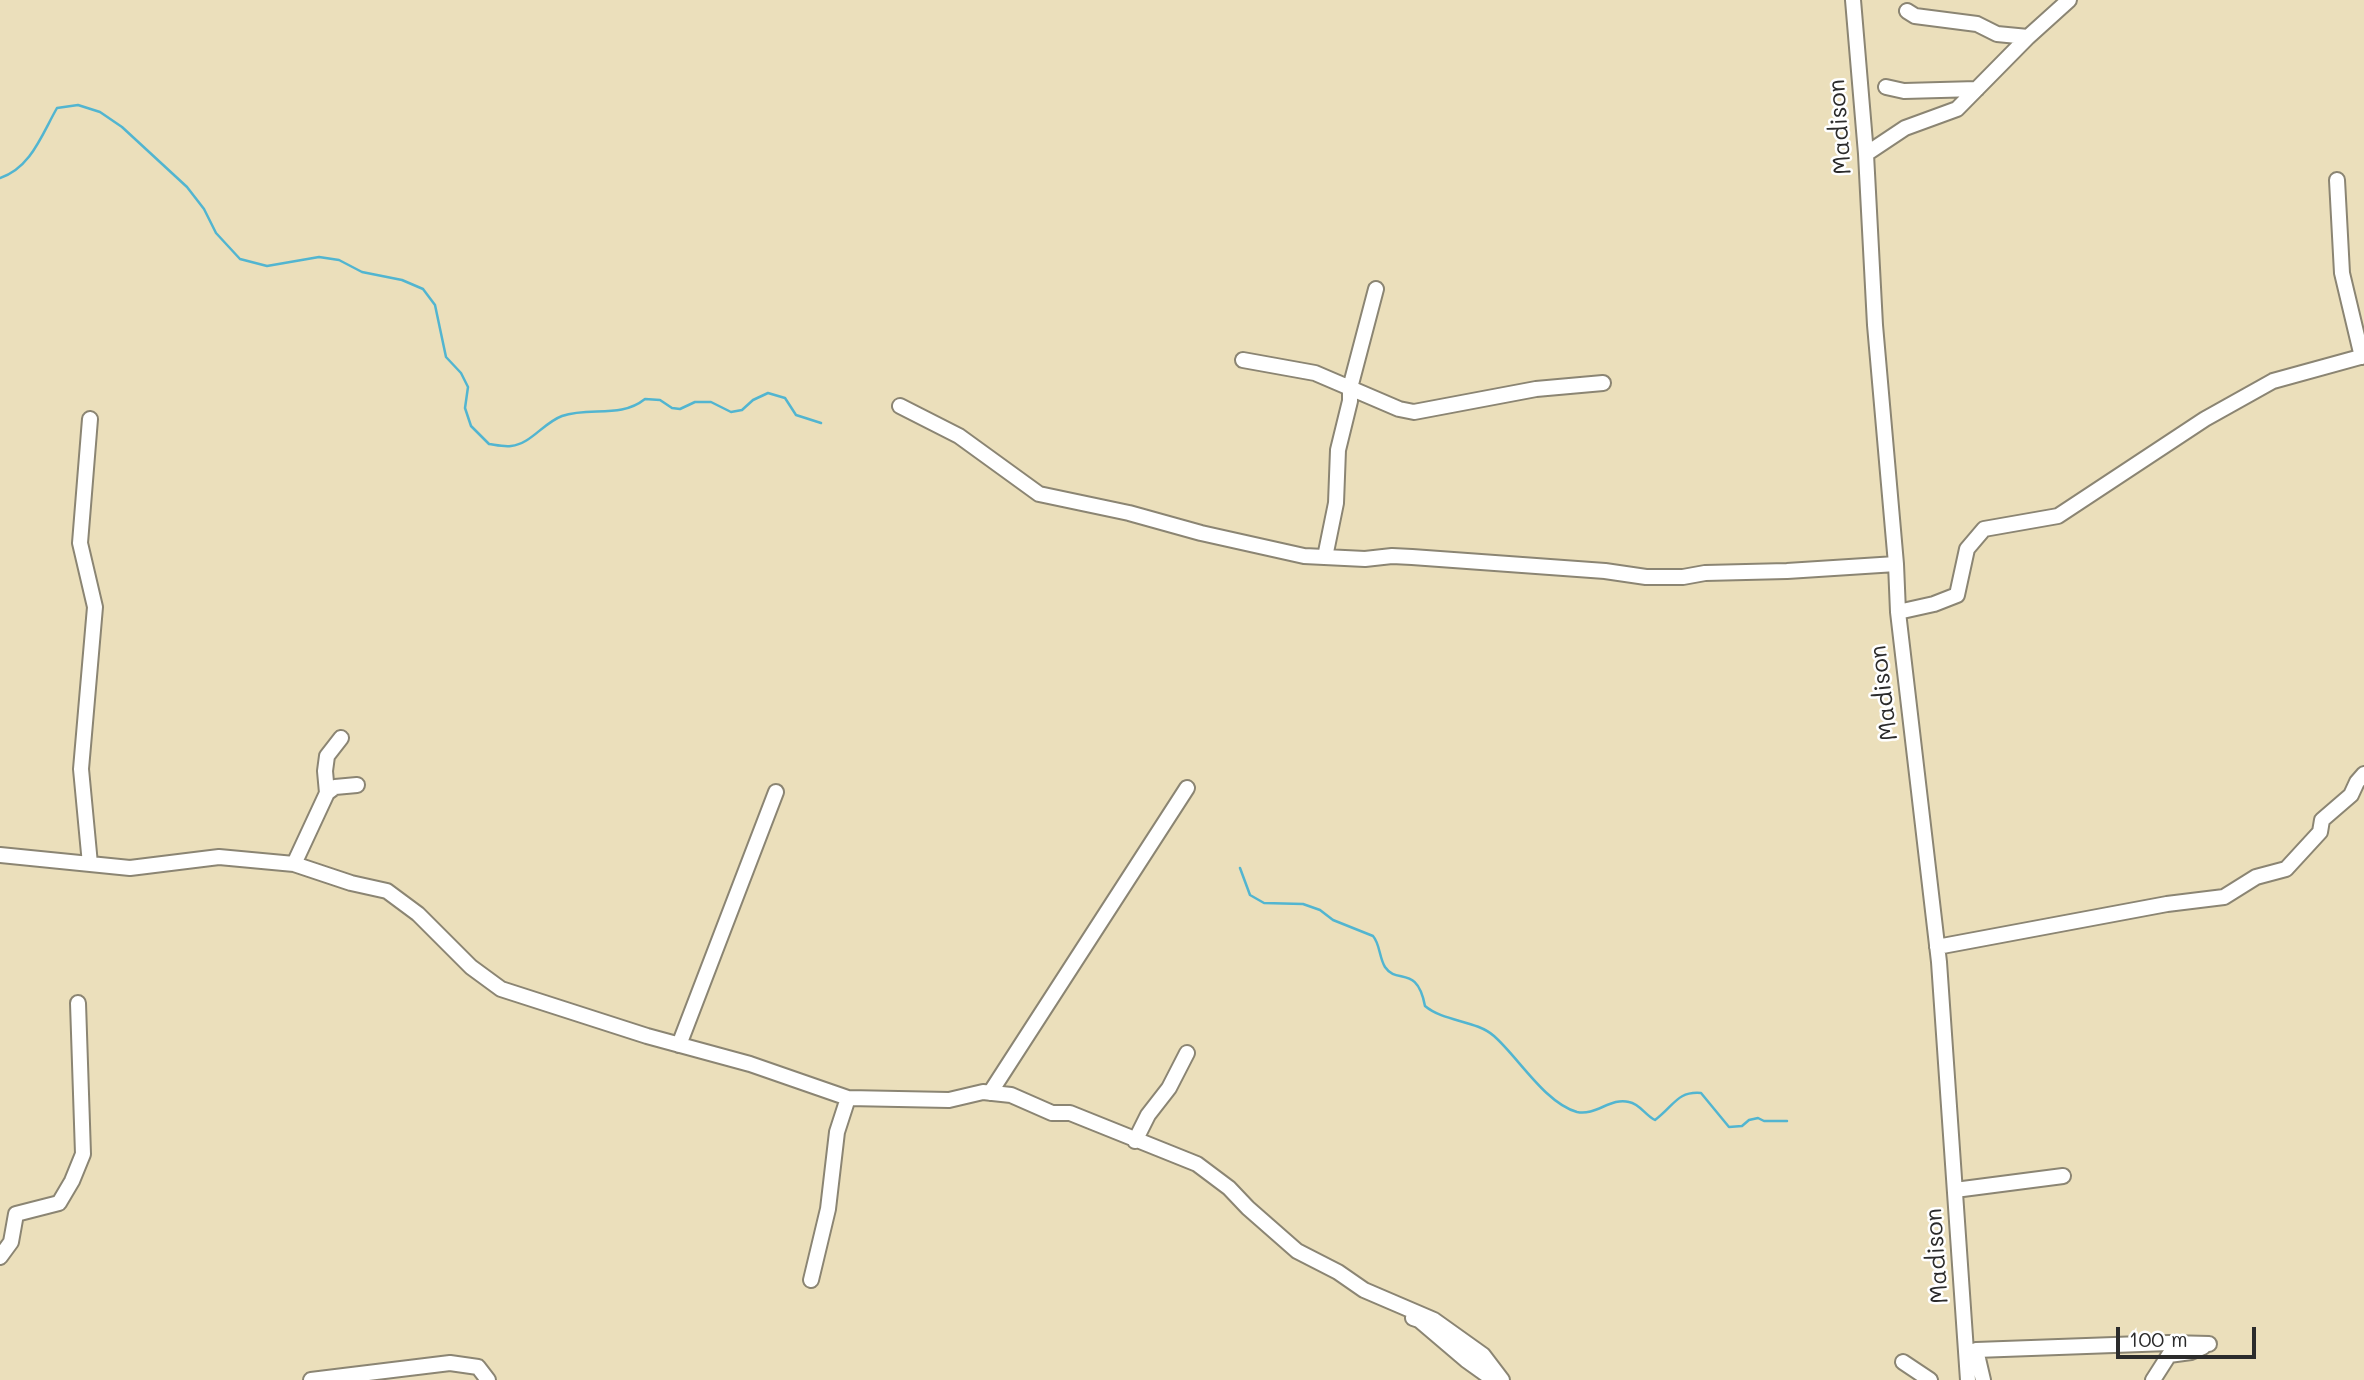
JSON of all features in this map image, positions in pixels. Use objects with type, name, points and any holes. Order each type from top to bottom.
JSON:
[{"type":"street","name":"Madison","points":[[1853,0],[1866,154],[1874,325],[1898,612],[1937,947],[1968,1380]]},
{"type":"street","points":[[1866,154],[1905,128],[1957,109],[2069,0]]},
{"type":"street","points":[[1907,11],[1915,16],[1977,23],[1997,34],[2028,37]]},
{"type":"street","points":[[1886,87],[1903,92],[1977,89]]},
{"type":"street","points":[[1898,612],[1934,604],[1957,595],[1967,549],[1984,529],[2058,516],[2205,419],[2273,381],[2363,356],[2342,273],[2337,180]]},
{"type":"street","points":[[1325,557],[1336,503],[1338,450],[1350,401],[1350,388],[1376,289]]},
{"type":"street","points":[[1242,360],[1315,373],[1399,409],[1414,412],[1536,389],[1603,383]]},
{"type":"street","points":[[900,406],[958,436],[1039,494],[1304,556],[1412,557],[1605,571],[1646,577],[1896,564]]},
{"type":"street","points":[[90,419],[80,543],[95,607],[80,769],[90,864]]},
{"type":"street","points":[[327,793],[327,756],[341,738]]},
{"type":"street","points":[[1937,947],[2166,904],[2224,897],[2256,877],[2286,869],[2320,832],[2322,820],[2351,795],[2362,780]]},
{"type":"street","points":[[294,864],[327,793],[335,787],[357,785]]},
{"type":"street","points":[[990,1093],[1187,788]]},
{"type":"street","points":[[679,1045],[776,792]]},
{"type":"street","points":[[0,855],[145,868],[219,857],[294,864],[351,883],[387,891],[418,914],[471,967],[501,989],[750,1065],[848,1098],[949,1100],[983,1092],[1011,1095],[1052,1113],[1070,1113],[1197,1164],[1229,1188],[1297,1251],[1338,1272],[1364,1290],[1434,1320],[1483,1356],[1502,1380]]},
{"type":"street","points":[[0,1257],[11,1242],[16,1214],[59,1203],[83,1154],[78,1003]]},
{"type":"street","points":[[1135,1140],[1187,1053]]},
{"type":"street","points":[[811,1280],[828,1209],[837,1132],[848,1098]]},
{"type":"street","points":[[1955,1190],[2063,1175]]},
{"type":"street","points":[[1387,1300],[1406,1316],[1419,1321],[1494,1380]]},
{"type":"street","points":[[1983,1380],[1976,1350],[2209,1344],[2192,1352],[2169,1355],[2153,1380]]},
{"type":"street","points":[[1903,1362],[1930,1380]]},
{"type":"street","points":[[312,1380],[450,1363],[478,1367],[488,1380]]},
{"type":"waterway","points":[[0,178],[11,173],[28,158],[57,108],[78,105],[100,112],[122,127],[187,187],[204,209],[216,233],[240,259],[267,266],[319,257],[339,260],[362,272],[402,280],[423,289],[435,305],[446,357],[461,373],[468,387],[465,408],[471,426],[489,444],[518,444],[562,416],[625,409],[645,399],[660,400],[672,408],[680,409],[695,402],[711,402],[731,412],[742,410],[753,400],[768,393],[785,398],[796,415],[821,423]]},
{"type":"waterway","points":[[1240,868],[1250,895],[1264,903],[1303,904],[1373,936],[1385,967],[1395,975],[1412,980],[1417,985],[1425,1006],[1494,1036],[1543,1090],[1565,1107],[1584,1113],[1616,1102],[1629,1102],[1655,1120],[1686,1094],[1701,1093],[1729,1127],[1742,1126],[1749,1120],[1758,1118],[1764,1121],[1787,1121]]}]
